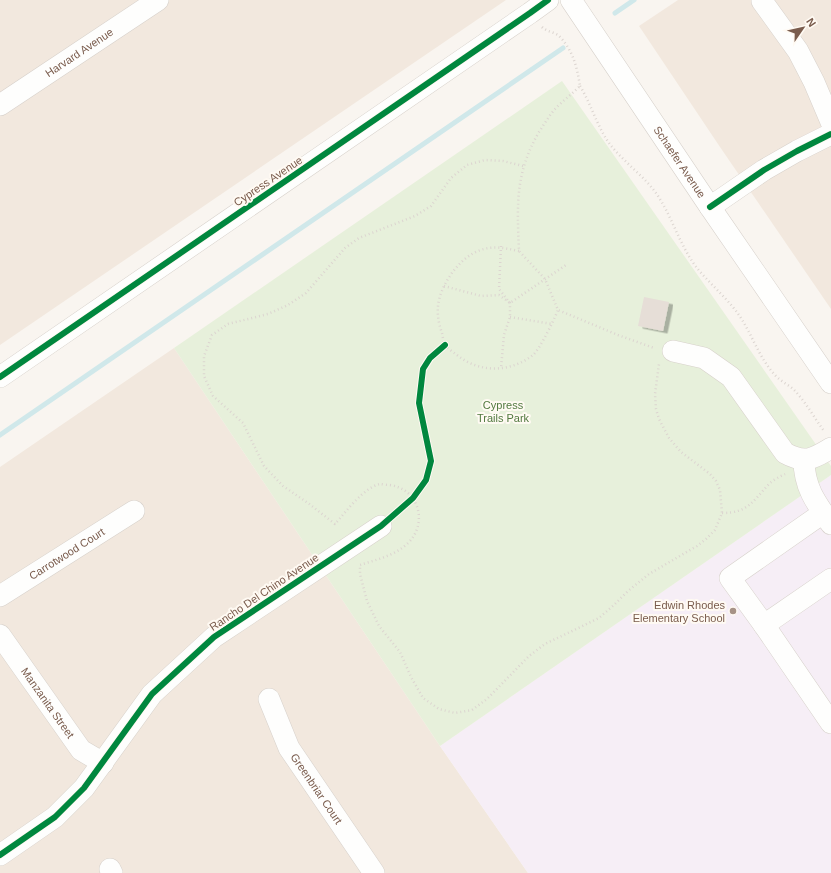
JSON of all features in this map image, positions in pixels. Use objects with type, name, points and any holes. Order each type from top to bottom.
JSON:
[{"type":"street","name":"Harvard Avenue","points":[[0,105],[132,7],[158,0]]},
{"type":"street","name":"Cypress Avenue","points":[[0,377],[548,0]]},
{"type":"street","name":"Schaefer Avenue","points":[[571,0],[710,207],[831,383]]},
{"type":"street","points":[[762,1],[798,51],[814,82],[831,122]]},
{"type":"street","points":[[710,207],[764,170],[798,150],[831,134]]},
{"type":"street","points":[[667,351],[704,358],[731,377],[785,454],[794,458],[804,466],[811,495],[827,519],[730,578],[831,723]]},
{"type":"street","points":[[804,466],[819,455],[829,441]]},
{"type":"street","name":"Carrotwood Court","points":[[0,596],[134,511]]},
{"type":"street","name":"Rancho Del Chino Avenue","points":[[0,855],[55,817],[84,788],[103,764],[152,694],[214,637],[381,526]]},
{"type":"street","points":[[764,625],[831,579]]},
{"type":"street","name":"Manzanita Street","points":[[0,635],[81,750],[103,764]]},
{"type":"street","name":"Greenbriar Court","points":[[269,699],[288,748],[374,873]]},
{"type":"path","points":[[530,13],[544,30],[558,35],[572,52],[580,86],[589,100],[601,129],[609,143],[658,195],[687,254],[740,316],[764,361],[776,376],[796,391],[829,441]]},
{"type":"path","points":[[519,251],[519,187],[523,166],[532,144],[544,123],[556,108],[580,86]]},
{"type":"path","points":[[523,166],[503,161],[485,160],[467,165],[451,178],[431,206],[415,216],[359,238],[345,248],[306,293],[288,305],[268,314],[228,324],[212,335],[204,356],[204,376],[213,396],[243,423],[264,466],[283,486],[335,524],[367,490],[379,484],[401,489],[413,498],[418,509],[419,521],[416,532],[407,544],[394,553],[360,565],[360,574],[367,601],[379,626],[400,652],[411,677],[423,698],[439,709],[454,713],[472,710],[502,685],[529,656],[545,644],[599,618],[649,574],[706,539],[714,530],[722,513],[720,490],[716,481],[710,474],[681,452],[669,438],[659,419],[656,408],[655,394],[667,351],[618,335],[558,310],[545,279],[519,251],[500,246],[477,251],[459,264],[444,286],[438,306],[439,325],[443,347],[465,362],[483,368],[501,368],[517,365],[534,354],[552,324],[558,310]]},
{"type":"path","points":[[500,246],[498,289],[510,303],[510,317],[504,335],[501,368]]},
{"type":"path","points":[[510,303],[566,265]]},
{"type":"path","points":[[444,286],[481,296],[499,295],[510,303]]},
{"type":"path","points":[[510,317],[552,324]]},
{"type":"path","points":[[722,513],[733,513],[746,509],[770,483],[788,471],[804,466]]},
{"type":"path","points":[[408,502],[417,492]]},
{"type":"shaded area","points":[[0,0],[506,0],[0,345]]},
{"type":"shaded area","points":[[678,0],[831,0],[831,309],[639,26]]},
{"type":"shaded area","points":[[174,348],[440,746],[528,873],[0,873],[0,467]]},
{"type":"shaded area","name":"Edwin Rhodes Elementary School","points":[[831,475],[831,873],[528,873],[440,746]]},
{"type":"green space","name":"Cypress Trails Park","points":[[562,81],[831,466],[831,475],[440,746],[174,348]]},
{"type":"building","points":[[644,297],[669,302],[663,331],[638,326]]},
{"type":"waterway","points":[[615,13],[634,0]]},
{"type":"waterway","points":[[0,435],[563,48]]},
{"type":"cycle path","points":[[0,377],[548,0]]},
{"type":"cycle path","points":[[710,207],[764,170],[831,134]]},
{"type":"cycle path","points":[[0,855],[55,817],[84,788],[152,694],[214,637],[381,526],[413,498],[426,480],[431,461],[419,403],[423,369],[430,358],[445,345]]},
{"type":"place","name":"Edwin Rhodes Elementary School","points":[[733,611]]}]
